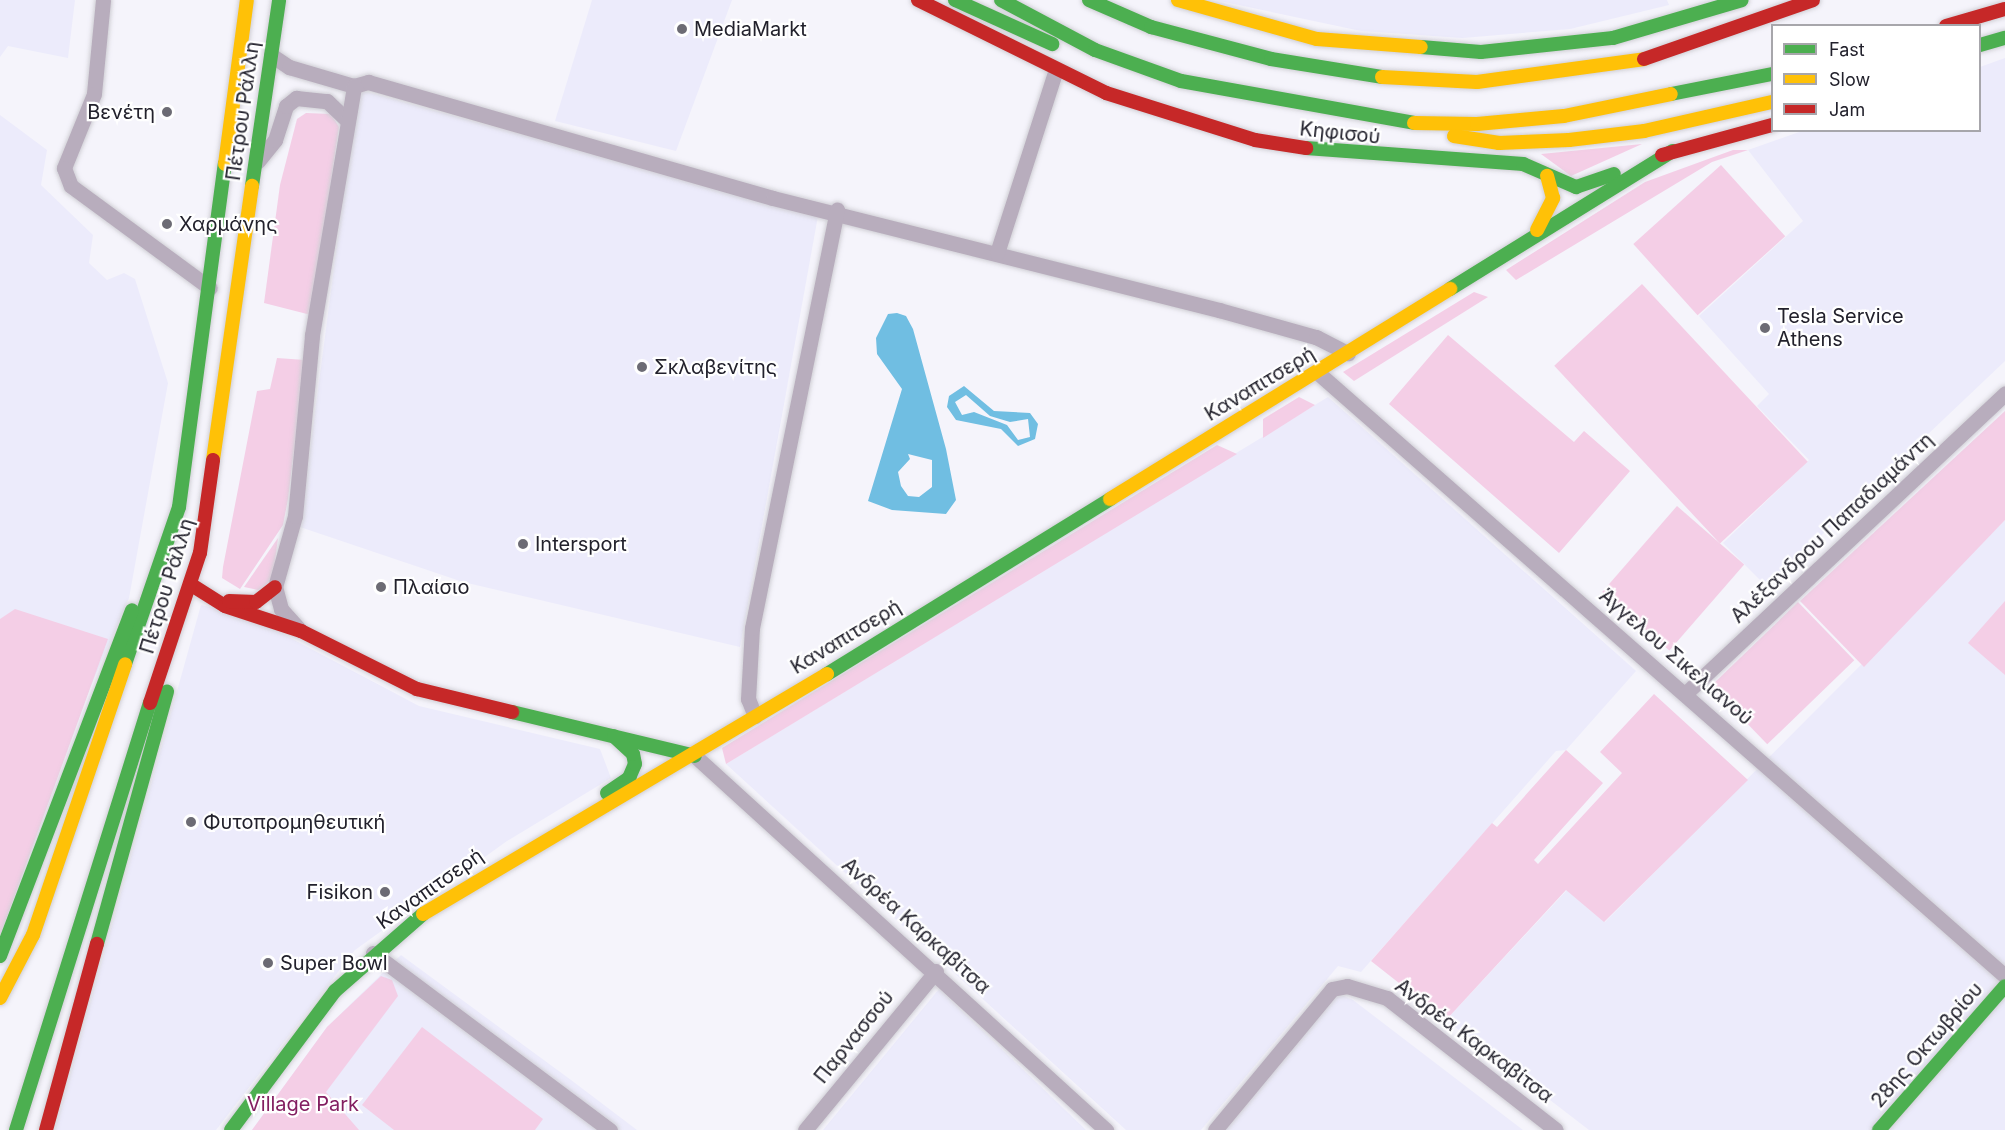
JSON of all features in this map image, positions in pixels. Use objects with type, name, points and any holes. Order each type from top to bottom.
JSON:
[{"type":"main road","name":"Πέτρου Ράλλη","points":[[0,998],[45,902],[179,507],[247,0]]},
{"type":"main road","name":"Πέτρου Ράλλη","points":[[16,1130],[126,775],[190,584],[210,509],[279,0]]},
{"type":"main road","name":"Κηφισού","points":[[918,0],[1055,72],[1136,105],[1255,140],[1354,155],[1523,164],[1547,176],[1584,186],[1673,151],[1771,126]]},
{"type":"main road","points":[[955,0],[1056,46],[1263,101],[1391,122],[1498,143],[1569,140],[1644,130],[1771,102]]},
{"type":"main road","points":[[1001,0],[1139,67]]},
{"type":"main road","points":[[1089,0],[1113,12],[1192,40],[1314,68],[1393,79],[1477,82],[1627,63],[1710,41],[1813,0]]},
{"type":"main road","points":[[1098,0],[1113,12]]},
{"type":"main road","points":[[1178,0],[1317,39],[1452,52],[1512,51],[1612,38],[1707,13],[1742,0]]},
{"type":"main road","points":[[1953,24],[2005,9]]},
{"type":"main road","points":[[1981,45],[2005,38]]},
{"type":"main road","points":[[1981,56],[2005,47]]},
{"type":"main road","points":[[1391,122],[1477,124],[1564,116],[1771,74]]},
{"type":"main road","name":"Καναπιτσερή","points":[[231,1130],[316,1015],[373,953],[463,885],[585,814],[695,756],[755,716],[1348,353],[1533,234],[1673,151]]},
{"type":"main road","points":[[1533,234],[1553,198],[1547,176]]},
{"type":"main road","points":[[0,956],[107,669],[179,507]]},
{"type":"main road","points":[[190,584],[211,599],[301,631],[417,689],[695,756]]},
{"type":"main road","points":[[211,599],[256,602],[269,597],[275,587]]},
{"type":"main road","points":[[46,1130],[161,727],[176,627]]},
{"type":"main road","points":[[585,814],[634,769],[633,754],[614,736]]},
{"type":"main road","name":"28ης Οκτωβρίου","points":[[1879,1130],[2005,986]]},
{"type":"street","points":[[103,0],[94,94],[64,168],[71,186],[210,288]]},
{"type":"street","points":[[1694,0],[1707,13]]},
{"type":"street","points":[[271,55],[289,67],[354,86],[368,82],[695,177],[837,210],[1295,331],[1348,353]]},
{"type":"street","points":[[997,253],[1055,72]]},
{"type":"street","points":[[301,631],[281,609],[275,587],[295,516],[312,335],[354,86]]},
{"type":"street","points":[[256,164],[275,140],[286,106],[296,98],[327,101],[347,120]]},
{"type":"street","points":[[755,716],[748,699],[752,628],[837,210]]},
{"type":"street","name":"Άγγελου Σικελιανού","points":[[1317,372],[1686,693],[2005,976]]},
{"type":"street","name":"Αλέξανδρου Παπαδιαμάντη","points":[[1686,693],[2005,393]]},
{"type":"street","name":"Ανδρέα Καρκαβίτσα","points":[[695,756],[936,971],[1106,1130]]},
{"type":"street","points":[[373,953],[610,1130]]},
{"type":"street","name":"Παρνασσού","points":[[806,1130],[936,971]]},
{"type":"street","name":"Ανδρέα Καρκαβίτσα","points":[[1215,1130],[1332,989],[1347,986],[1387,998],[1556,1130]]},
{"type":"shaded area","points":[[0,0],[75,0],[68,58],[8,46],[0,57]]},
{"type":"shaded area","points":[[592,0],[732,0],[676,151],[555,121]]},
{"type":"shaded area","points":[[1215,0],[1667,0],[1669,5],[1570,29],[1462,38],[1361,31]]},
{"type":"shaded area","points":[[2005,58],[2005,361],[1767,587],[1723,543],[1809,460],[1757,406],[1769,394],[1699,316],[1803,221],[1748,150],[1799,132],[1981,132],[1981,67]]},
{"type":"shaded area","points":[[363,91],[818,216],[740,647],[463,582],[300,527],[356,100]]},
{"type":"shaded area","points":[[0,115],[47,150],[41,185],[93,235],[89,263],[107,280],[124,273],[135,279],[168,383],[129,598],[86,697],[0,936]]},
{"type":"shaded area","points":[[1328,397],[1636,671],[1566,750],[1556,751],[1361,972],[1338,966],[1201,1130],[1126,1130],[726,764]]},
{"type":"shaded area","points":[[2005,520],[2005,1130],[1589,1130],[1446,1020],[1567,890],[1605,922]]},
{"type":"shaded area","points":[[201,605],[249,616],[419,706],[600,749],[611,778],[507,841],[355,950],[216,1130],[55,1130]]},
{"type":"shaded area","points":[[401,955],[637,1130],[252,1130],[327,1027]]},
{"type":"shaded area","points":[[939,989],[1086,1130],[823,1130]]},
{"type":"shaded area","points":[[1344,996],[1353,1000],[1523,1130],[1224,1130],[1334,997]]},
{"type":"green space","points":[[306,113],[331,114],[339,127],[311,315],[264,303],[280,185],[297,119]]},
{"type":"green space","points":[[1642,144],[1571,176],[1541,154]]},
{"type":"green space","points":[[1733,150],[1748,150],[1712,162],[1516,280],[1506,270],[1645,182]]},
{"type":"green space","points":[[1721,165],[1785,236],[1698,315],[1633,244]]},
{"type":"green space","points":[[1642,284],[1808,462],[1720,544],[1554,366]]},
{"type":"green space","points":[[1474,292],[1488,297],[1354,381],[1343,372]]},
{"type":"green space","points":[[1448,335],[1574,442],[1584,431],[1630,471],[1559,553],[1389,404]]},
{"type":"green space","points":[[277,358],[305,360],[288,499],[283,525],[240,589],[222,578],[223,567],[257,391],[270,389]]},
{"type":"green space","points":[[1299,397],[1315,405],[1263,438],[1263,419]]},
{"type":"green space","points":[[2005,411],[2005,520],[1864,667],[1800,601]]},
{"type":"green space","points":[[1217,445],[1237,454],[726,764],[722,748]]},
{"type":"green space","points":[[1677,506],[1744,564],[1669,650],[1602,592]]},
{"type":"green space","points":[[278,538],[272,584],[258,590],[244,587]]},
{"type":"green space","points":[[2005,601],[2005,675],[1968,643]]},
{"type":"green space","points":[[1798,602],[1854,660],[1767,744],[1711,686]]},
{"type":"green space","points":[[15,609],[108,639],[0,936],[0,619]]},
{"type":"green space","points":[[1654,694],[1748,780],[1604,922],[1566,890],[1446,1020],[1371,961],[1492,823],[1497,827],[1566,750],[1603,783],[1534,860],[1538,864],[1622,773],[1600,752]]},
{"type":"green space","name":"Village Park","points":[[381,976],[392,980],[398,996],[326,1092],[359,1130],[252,1130],[327,1027]]},
{"type":"green space","points":[[422,1027],[543,1119],[535,1130],[394,1130],[362,1105]]},
{"type":"water","points":[[897,313],[906,316],[913,329],[946,449],[956,500],[946,514],[892,510],[868,501],[902,389],[877,354],[876,338],[888,314]],"holes":[[[908,454],[932,460],[932,487],[919,497],[908,496],[901,486],[898,472],[910,459]]]},
{"type":"water","points":[[964,386],[994,411],[1030,413],[1038,424],[1035,439],[1018,446],[1001,429],[956,420],[947,407],[949,396]],"holes":[[[966,395],[990,416],[1010,422],[1028,419],[1030,437],[1018,440],[1007,425],[974,412],[962,415],[955,402]]]},
{"type":"traffic: fast","points":[[252,186],[279,0]]},
{"type":"traffic: fast","points":[[955,0],[1052,44]]},
{"type":"traffic: fast","points":[[1001,0],[1095,50],[1181,81],[1414,123]]},
{"type":"traffic: fast","points":[[1089,0],[1151,27],[1271,59],[1382,77]]},
{"type":"traffic: fast","points":[[1421,47],[1481,52],[1613,38],[1742,0]]},
{"type":"traffic: fast","points":[[1981,45],[2005,38]]},
{"type":"traffic: fast","points":[[1671,94],[1771,74]]},
{"type":"traffic: fast","points":[[1306,148],[1523,164],[1576,187],[1614,174]]},
{"type":"traffic: fast","points":[[1450,289],[1673,151]]},
{"type":"traffic: fast","points":[[125,664],[179,507],[225,164]]},
{"type":"traffic: fast","points":[[827,674],[1110,499]]},
{"type":"traffic: fast","points":[[0,956],[132,610]]},
{"type":"traffic: fast","points":[[97,944],[167,692]]},
{"type":"traffic: fast","points":[[16,1130],[150,703]]},
{"type":"traffic: fast","points":[[512,712],[695,756]]},
{"type":"traffic: fast","points":[[607,793],[629,778],[635,764],[633,754],[614,736]]},
{"type":"traffic: fast","points":[[231,1130],[335,991],[423,914]]},
{"type":"traffic: fast","points":[[1879,1130],[2005,986]]},
{"type":"traffic: slow","points":[[225,164],[247,0]]},
{"type":"traffic: slow","points":[[1178,0],[1317,39],[1421,47]]},
{"type":"traffic: slow","points":[[1382,77],[1477,82],[1644,59]]},
{"type":"traffic: slow","points":[[1414,123],[1477,124],[1564,116],[1671,94]]},
{"type":"traffic: slow","points":[[1454,136],[1499,143],[1569,140],[1644,131],[1771,102]]},
{"type":"traffic: slow","points":[[1537,230],[1553,198],[1547,176]]},
{"type":"traffic: slow","points":[[213,460],[252,186]]},
{"type":"traffic: slow","points":[[1110,499],[1450,289]]},
{"type":"traffic: slow","points":[[0,998],[33,935],[125,664]]},
{"type":"traffic: slow","points":[[423,914],[827,674]]},
{"type":"traffic: jam","points":[[918,0],[1106,93],[1255,140],[1306,148]]},
{"type":"traffic: jam","points":[[1644,59],[1813,0]]},
{"type":"traffic: jam","points":[[1953,24],[2005,9]]},
{"type":"traffic: jam","points":[[1662,155],[1771,125]]},
{"type":"traffic: jam","points":[[150,703],[200,553],[213,460]]},
{"type":"traffic: jam","points":[[190,584],[225,606],[301,631],[417,689],[512,712]]},
{"type":"traffic: jam","points":[[229,601],[256,602],[275,587]]},
{"type":"traffic: jam","points":[[46,1130],[97,944]]},
{"type":"place","name":"MediaMarkt","points":[[682,29]]},
{"type":"place","name":"Βενέτη","points":[[167,112]]},
{"type":"place","name":"Χαρμάνης","points":[[167,224]]},
{"type":"place","name":"Tesla Service Athens","points":[[1765,328]]},
{"type":"place","name":"Σκλαβενίτης","points":[[642,367]]},
{"type":"place","name":"Intersport","points":[[523,544]]},
{"type":"place","name":"Πλαίσιο","points":[[381,587]]},
{"type":"place","name":"Φυτοπρομηθευτική","points":[[191,822]]},
{"type":"place","name":"Fisikon","points":[[385,892]]},
{"type":"place","name":"Super Bowl","points":[[268,963]]}]
